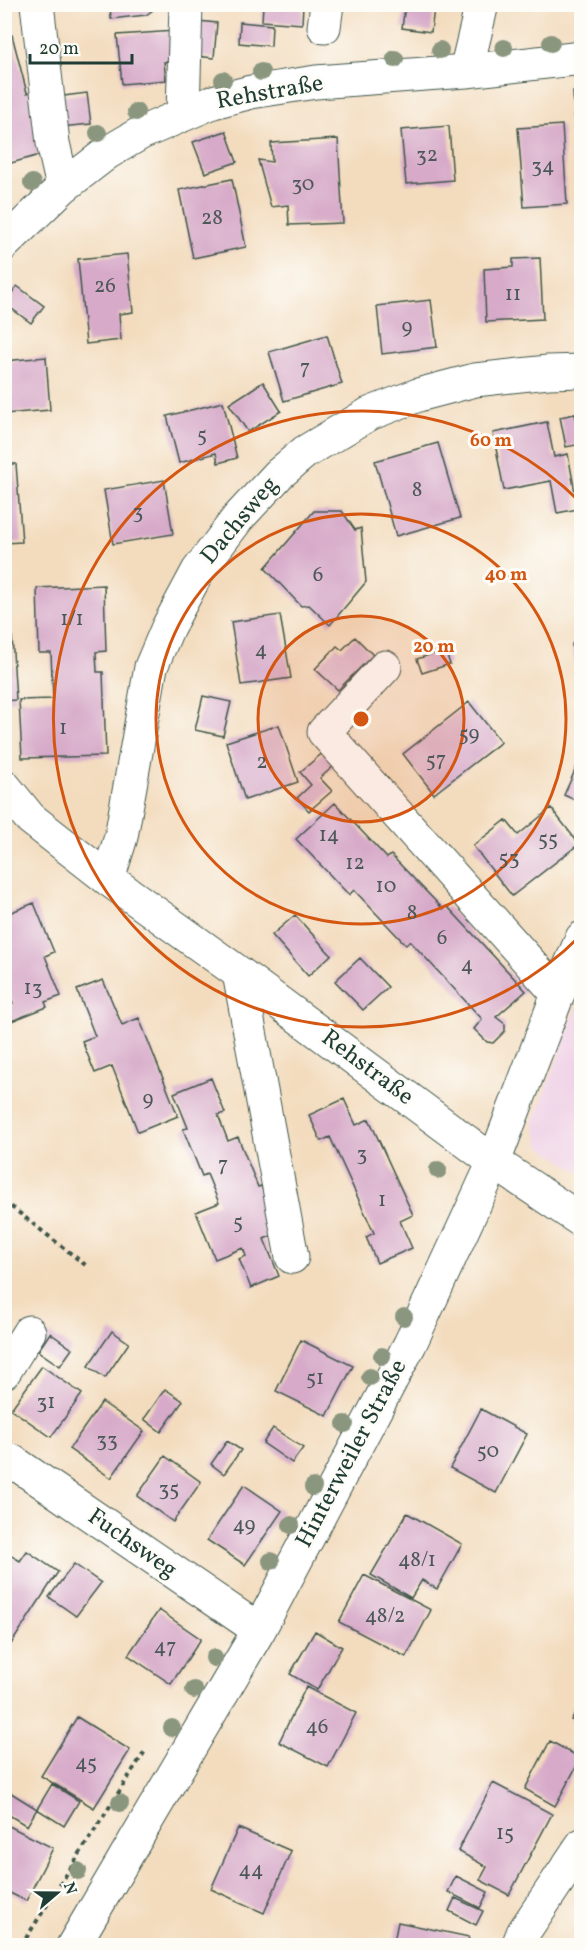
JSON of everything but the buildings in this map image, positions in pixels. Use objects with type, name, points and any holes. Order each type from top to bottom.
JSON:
[{"type":"street","points":[[36,4],[53,143],[63,187]]},
{"type":"street","points":[[183,114],[186,4]]},
{"type":"street","points":[[466,71],[482,4]]},
{"type":"street","name":"Rehstraße","points":[[4,244],[63,187],[107,153],[141,133],[213,102],[251,92],[316,82],[466,71],[582,58]]},
{"type":"street","name":"Dachsweg","points":[[108,879],[121,837],[151,667],[168,627],[198,571],[238,518],[279,474],[304,452],[369,414],[418,394],[475,380],[548,372],[582,371]]},
{"type":"street","points":[[385,667],[324,732],[558,994]]},
{"type":"street","name":"Rehstraße","points":[[4,786],[30,818],[108,879],[494,1162],[582,1221]]},
{"type":"street","name":"Hinterweiler Straße","points":[[73,1946],[259,1630],[410,1344],[494,1162],[558,994],[582,939]]},
{"type":"street","points":[[239,973],[292,1257]]},
{"type":"street","points":[[4,1372],[29,1332]]},
{"type":"street","name":"Fuchsweg","points":[[4,1462],[12,1461],[259,1630]]},
{"type":"street","points":[[518,1946],[523,1933],[582,1845]]},
{"type":"path","points":[[4,1202],[88,1267]]},
{"type":"path","points":[[21,1946],[149,1744]]},
{"type":"shaded area","points":[[581,996],[582,1173],[541,1147],[533,1124]]}]
